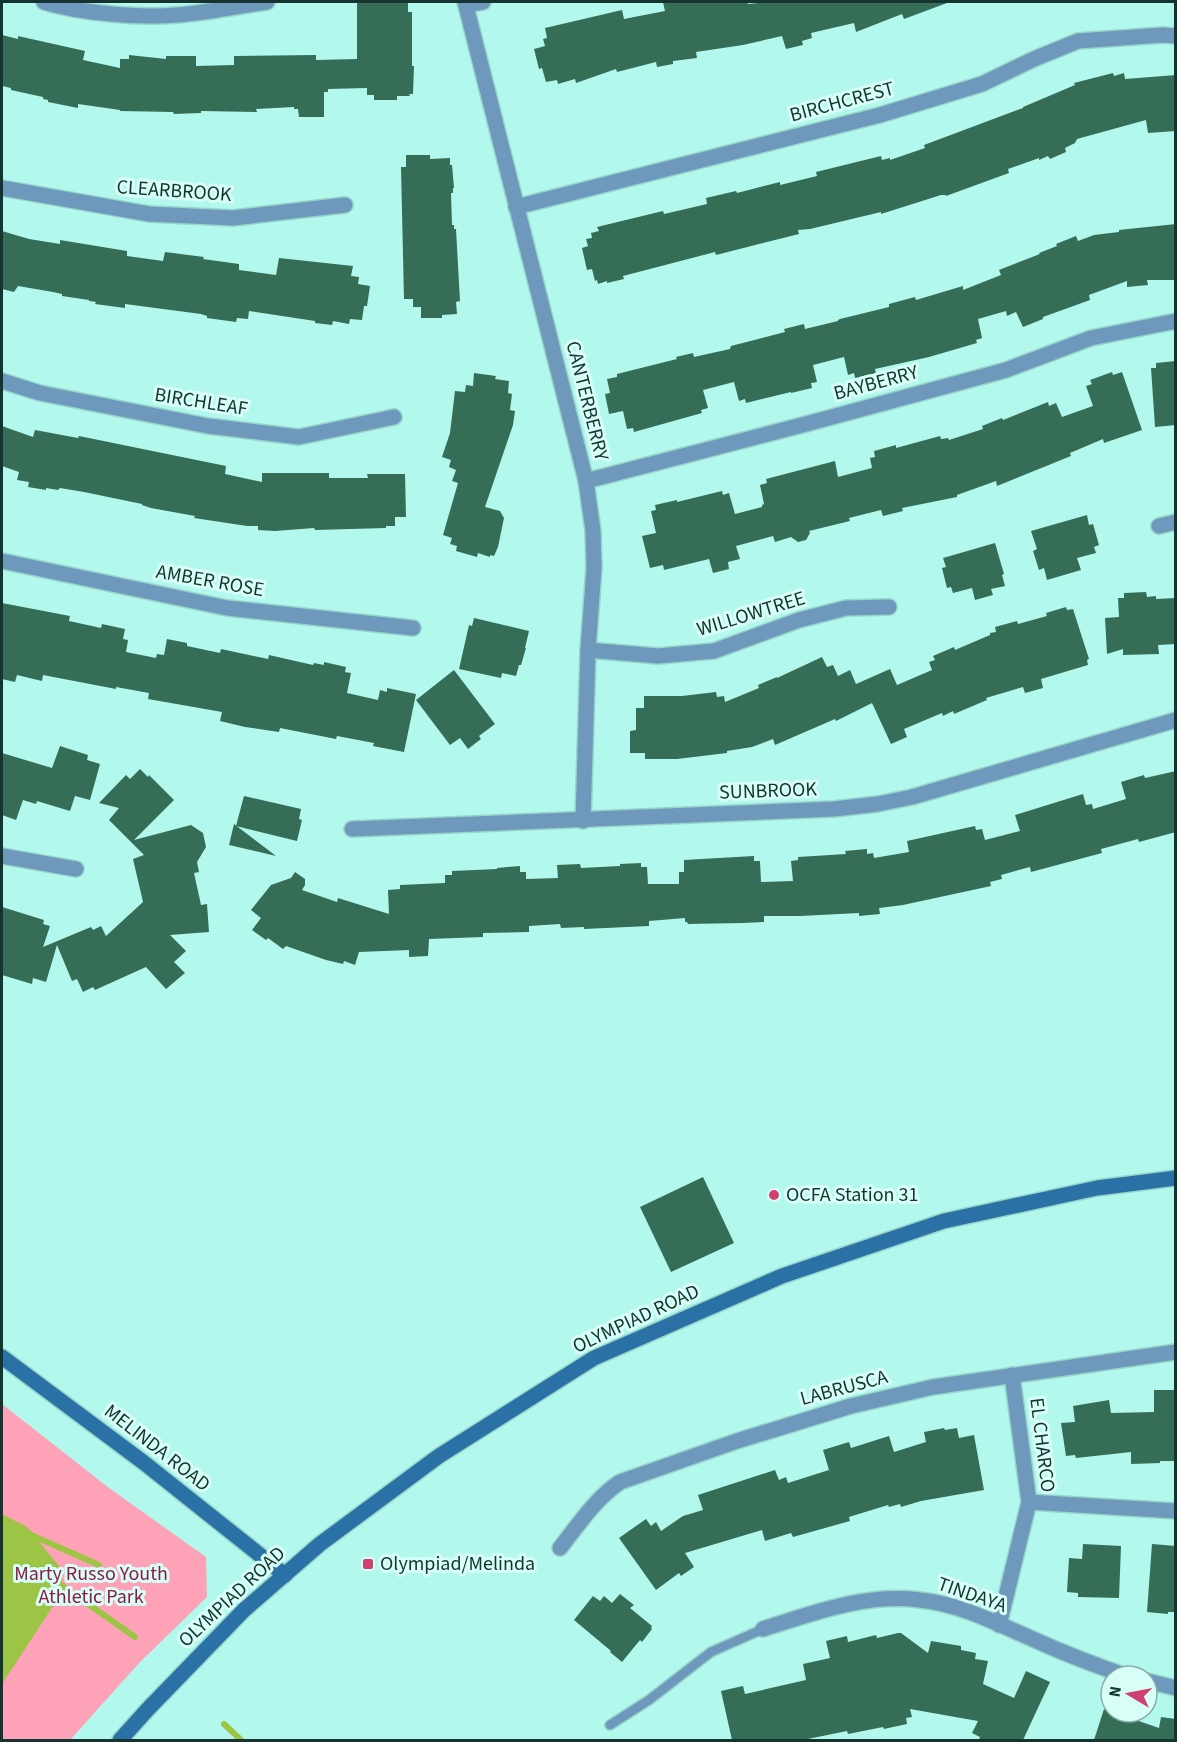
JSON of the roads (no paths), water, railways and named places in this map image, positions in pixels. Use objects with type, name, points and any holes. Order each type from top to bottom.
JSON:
[{"type":"main road","name":"OLYMPIAD ROAD","points":[[120,1740],[244,1610],[320,1544],[439,1456],[594,1358],[782,1276],[944,1221],[1097,1188],[1176,1178]]},
{"type":"main road","name":"MELINDA ROAD","points":[[2,1357],[143,1462],[285,1575]]},
{"type":"street","points":[[44,2],[119,15],[176,15],[267,2]]},
{"type":"street","points":[[466,3],[483,2]]},
{"type":"street","name":"CANTERBERRY","points":[[466,3],[586,481],[593,531],[594,568],[588,650],[583,821]]},
{"type":"street","name":"BIRCHCREST","points":[[516,207],[880,115],[982,84],[1078,41],[1176,36]]},
{"type":"street","name":"CLEARBROOK","points":[[2,188],[149,214],[233,218],[345,206]]},
{"type":"street","name":"BAYBERRY","points":[[586,481],[995,373],[1091,338],[1176,321]]},
{"type":"street","name":"BIRCHLEAF","points":[[2,381],[40,393],[208,426],[299,437],[394,417]]},
{"type":"street","points":[[1159,526],[1176,522]]},
{"type":"street","name":"AMBER ROSE","points":[[2,561],[226,608],[413,628]]},
{"type":"street","name":"WILLOWTREE","points":[[588,650],[658,656],[714,651],[799,620],[846,608],[889,607]]},
{"type":"street","name":"SUNBROOK","points":[[352,829],[583,821],[834,809],[878,804],[1176,720]]},
{"type":"street","points":[[2,856],[76,869]]},
{"type":"street","name":"LABRUSCA","points":[[560,1548],[593,1506],[607,1491],[621,1482],[737,1441],[851,1406],[933,1387],[1176,1352]]},
{"type":"street","name":"EL CHARCO","points":[[999,1625],[1029,1502],[1012,1375]]},
{"type":"street","points":[[1029,1502],[1176,1511]]},
{"type":"street","name":"TINDAYA","points":[[763,1629],[831,1608],[865,1601],[920,1600],[951,1606],[1099,1666]]},
{"type":"street","points":[[1159,1684],[1176,1688]]},
{"type":"lane","points":[[610,1725],[649,1700],[711,1652],[763,1629]]},
{"type":"waterway","points":[[29,1534],[99,1565]]},
{"type":"waterway","points":[[61,1585],[135,1637]]},
{"type":"waterway","points":[[224,1724],[241,1740]]},
{"type":"place","name":"OCFA Station 31","points":[[774,1195]]},
{"type":"place","name":"Olympiad/Melinda","points":[[368,1564]]},
{"type":"park label","name":"Marty Russo Youth Athletic Park","points":[[91,1586]]}]
